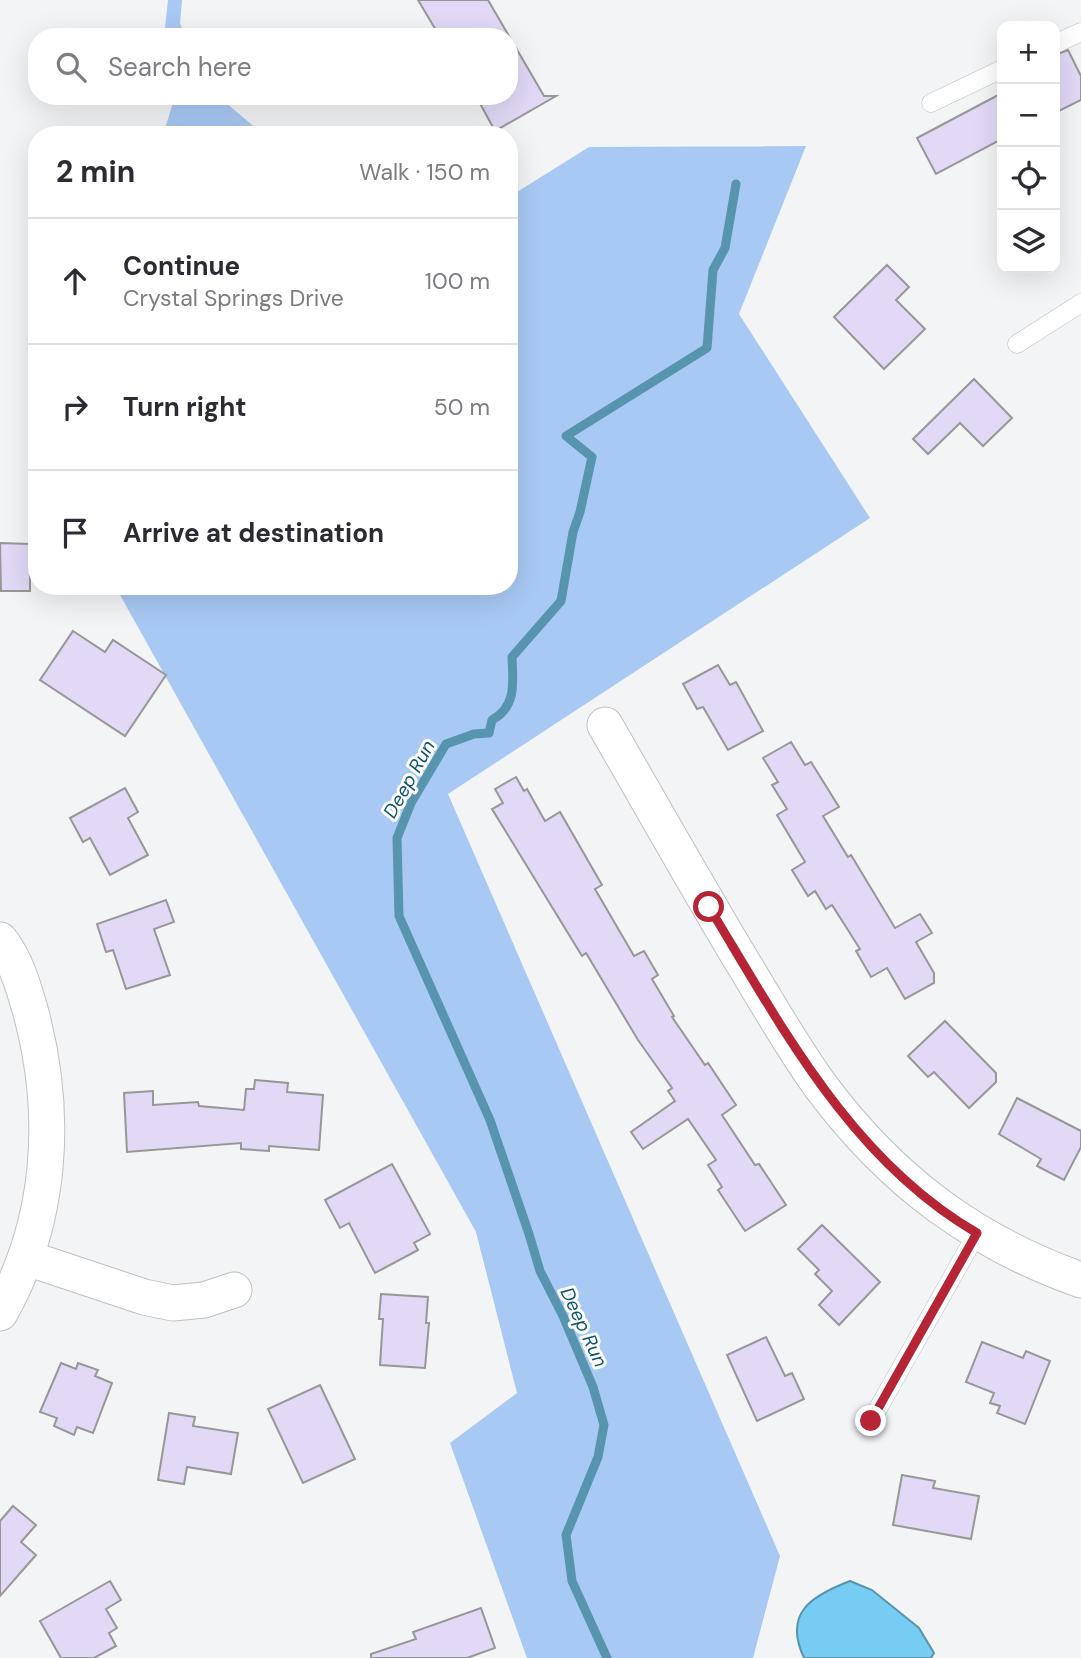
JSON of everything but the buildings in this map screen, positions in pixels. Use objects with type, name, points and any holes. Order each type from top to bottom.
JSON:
[{"type":"street","points":[[605,725],[709,907],[780,1024],[821,1087],[850,1123],[886,1162],[926,1196],[977,1233],[1026,1258],[1081,1280]]},
{"type":"street","points":[[0,940],[23,984],[37,1037],[46,1093],[46,1151],[40,1210],[27,1258],[0,1313]]},
{"type":"street","points":[[27,1258],[144,1297],[173,1303],[204,1300],[233,1290]]},
{"type":"lane","points":[[1060,42],[1081,32]]},
{"type":"lane","points":[[930,103],[997,71]]},
{"type":"lane","points":[[1017,344],[1081,303]]},
{"type":"lane","points":[[871,1421],[977,1233]]},
{"type":"shaded area","points":[[168,0],[182,0],[182,28],[165,28]]},
{"type":"shaded area","points":[[172,105],[229,105],[253,126],[166,126]]},
{"type":"shaded area","points":[[806,146],[739,314],[870,518],[448,794],[780,1556],[753,1658],[527,1658],[450,1443],[517,1393],[476,1232],[120,595],[518,595],[518,191],[589,147]]},
{"type":"shaded area","points":[[850,1581],[872,1590],[919,1628],[934,1653],[931,1658],[804,1658],[797,1629],[804,1608],[823,1593]]},
{"type":"waterway","name":"Deep Run","points":[[607,1658],[572,1581],[566,1535],[598,1457],[604,1425],[593,1387],[563,1316],[540,1271],[490,1120],[399,916],[397,838],[411,803],[446,744],[474,734],[489,733],[492,720],[500,715],[510,701],[513,684],[512,657],[561,601],[573,532],[592,457],[566,436],[707,348],[713,270],[725,248],[736,184]]},
{"type":"route","points":[[709,907],[821,1087],[850,1123],[886,1162],[963,1225],[977,1233],[871,1421]]}]
